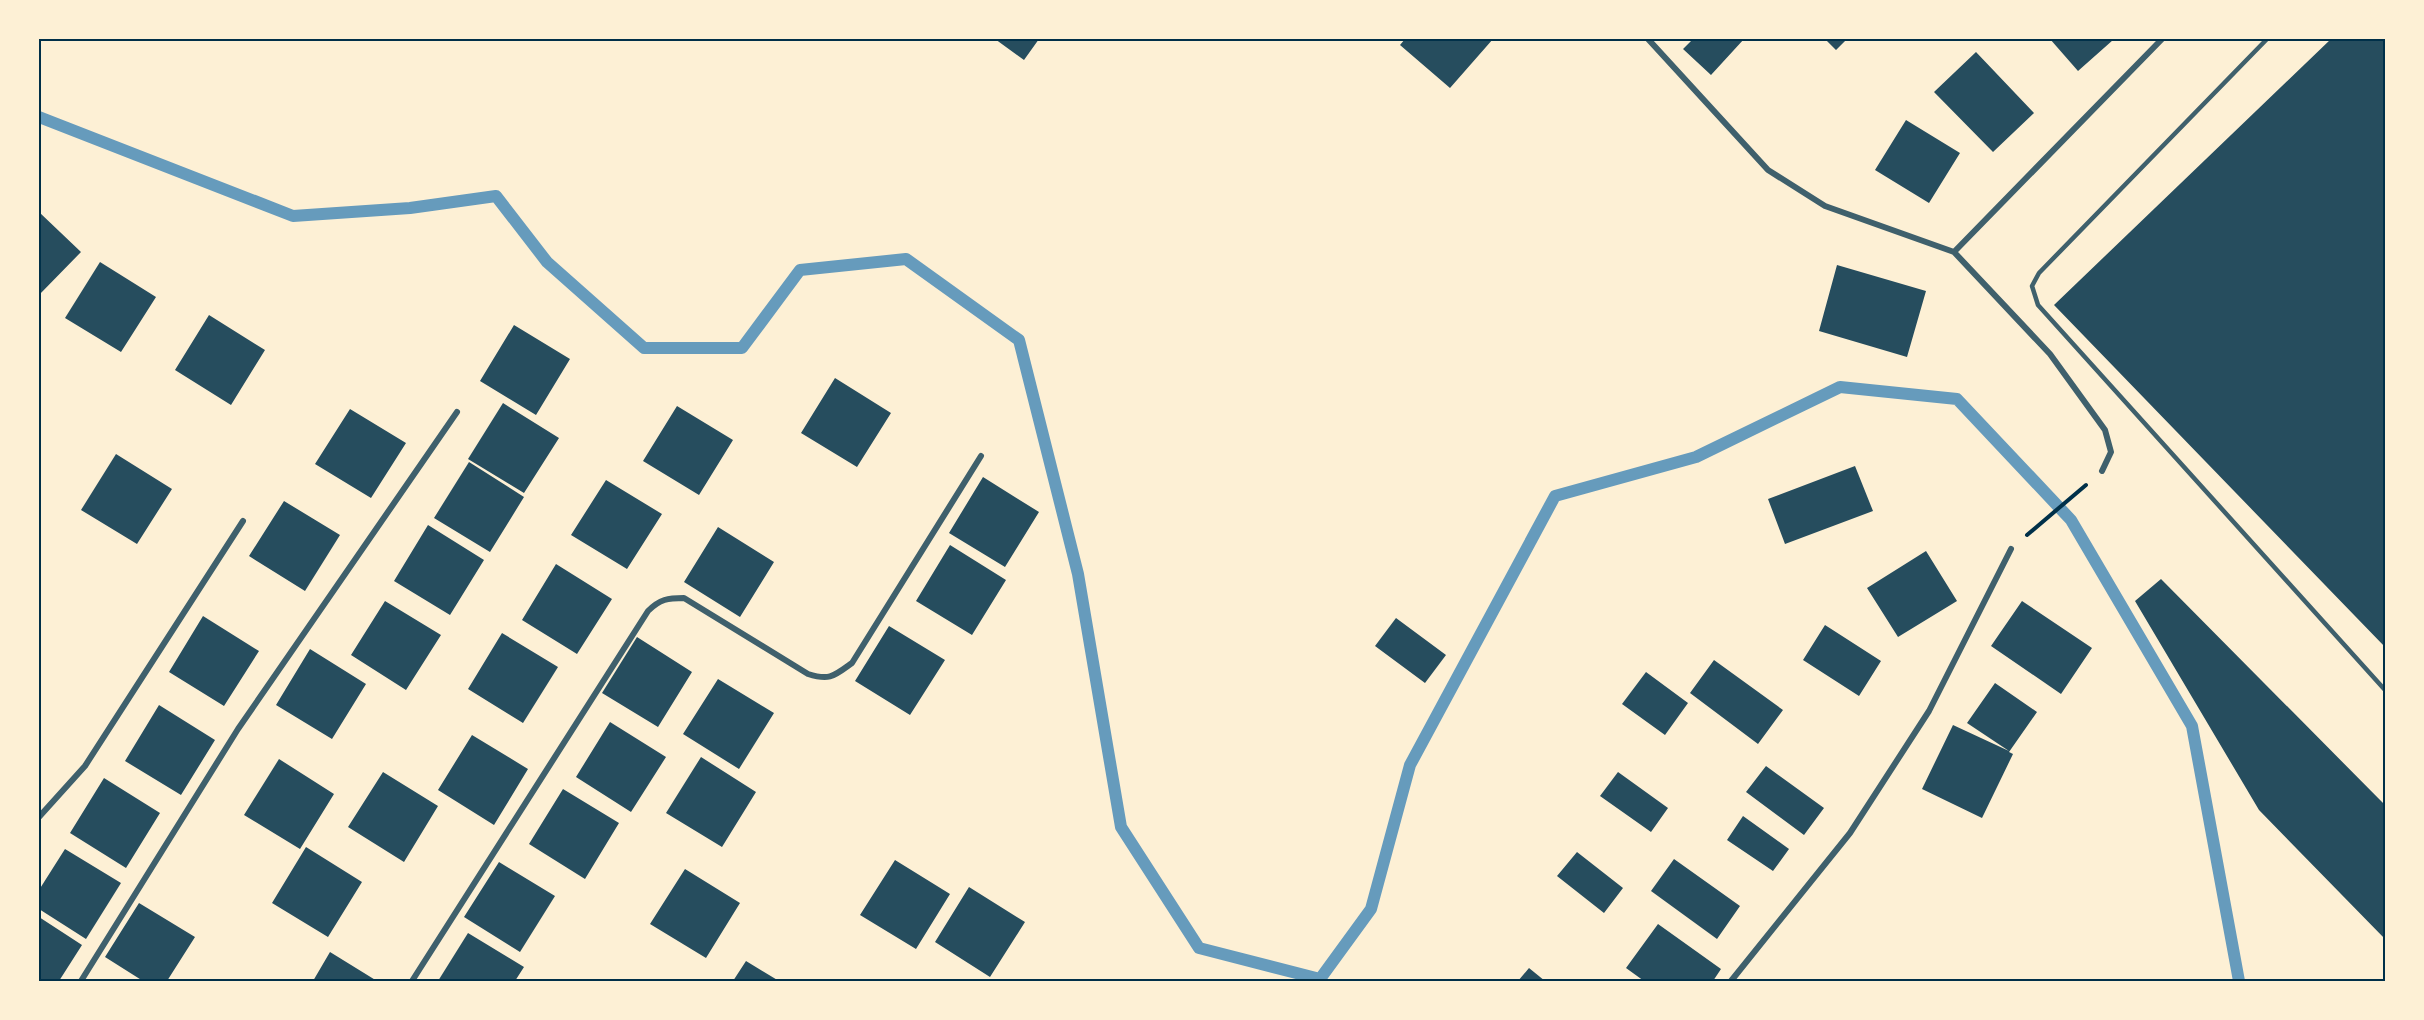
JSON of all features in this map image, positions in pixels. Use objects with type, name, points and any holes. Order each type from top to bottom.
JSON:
[{"type":"street","points":[[1648,39],[1768,170],[1825,206],[1954,252],[2050,354],[2104,430],[2111,452],[2102,471]]},
{"type":"street","points":[[1954,252],[2162,39]]},
{"type":"street","points":[[81,981],[238,729],[457,412]]},
{"type":"street","points":[[412,981],[648,611],[658,601],[668,598],[684,598],[808,674],[822,679],[836,674],[852,663],[981,456]]},
{"type":"street","points":[[39,817],[85,766],[243,521]]},
{"type":"street","points":[[1731,981],[1850,834],[1923,721],[2011,549]]},
{"type":"lane","points":[[2267,39],[2038,273],[2032,286],[2038,305],[2385,690]]},
{"type":"path","points":[[2011,549],[2102,471]]},
{"type":"building","points":[[995,39],[1039,39],[1024,60]]},
{"type":"building","points":[[1405,39],[1493,39],[1450,88],[1400,45]]},
{"type":"building","points":[[1693,39],[1744,39],[1711,75],[1683,49]]},
{"type":"building","points":[[1825,39],[1847,39],[1836,50]]},
{"type":"building","points":[[2050,39],[2112,39],[2113,40],[2078,71]]},
{"type":"building","points":[[2331,39],[2385,39],[2385,647],[2054,305]]},
{"type":"building","points":[[1976,52],[2034,113],[1993,152],[1934,92]]},
{"type":"building","points":[[1906,120],[1960,153],[1929,203],[1875,170]]},
{"type":"building","points":[[39,212],[81,252],[39,295]]},
{"type":"building","points":[[100,262],[156,297],[121,352],[65,318]]},
{"type":"building","points":[[1837,265],[1926,291],[1907,357],[1819,331]]},
{"type":"building","points":[[209,315],[265,350],[231,405],[175,370]]},
{"type":"building","points":[[514,325],[570,359],[536,415],[480,381]]},
{"type":"building","points":[[835,378],[891,413],[857,467],[801,433]]},
{"type":"building","points":[[503,403],[559,438],[524,493],[468,459]]},
{"type":"building","points":[[677,406],[733,440],[699,495],[643,461]]},
{"type":"building","points":[[350,409],[406,443],[371,498],[315,464]]},
{"type":"building","points":[[116,454],[172,489],[137,544],[81,510]]},
{"type":"building","points":[[469,462],[524,497],[490,552],[434,518]]},
{"type":"building","points":[[1855,466],[1873,511],[1785,544],[1768,499]]},
{"type":"building","points":[[983,477],[1039,512],[1005,567],[949,533]]},
{"type":"building","points":[[606,480],[662,514],[627,569],[571,535]]},
{"type":"building","points":[[284,501],[340,535],[305,591],[249,556]]},
{"type":"building","points":[[428,525],[484,560],[450,615],[394,581]]},
{"type":"building","points":[[718,527],[774,562],[740,617],[684,582]]},
{"type":"building","points":[[950,545],[1006,580],[972,635],[916,601]]},
{"type":"building","points":[[1926,551],[1957,601],[1898,637],[1867,588]]},
{"type":"building","points":[[556,564],[612,599],[577,654],[522,620]]},
{"type":"building","points":[[2161,579],[2385,805],[2385,939],[2259,810],[2135,601]]},
{"type":"building","points":[[385,601],[441,635],[406,690],[351,655]]},
{"type":"building","points":[[2022,601],[2092,648],[2061,694],[1991,646]]},
{"type":"building","points":[[203,616],[259,651],[224,706],[169,672]]},
{"type":"building","points":[[1396,618],[1446,655],[1425,683],[1375,646]]},
{"type":"building","points":[[1825,625],[1881,661],[1859,696],[1803,660]]},
{"type":"building","points":[[889,626],[945,660],[910,715],[855,681]]},
{"type":"building","points":[[502,633],[558,667],[523,723],[468,689]]},
{"type":"building","points":[[637,637],[692,672],[658,727],[602,693]]},
{"type":"building","points":[[310,649],[366,684],[332,739],[276,705]]},
{"type":"building","points":[[1714,660],[1783,710],[1758,744],[1690,693]]},
{"type":"building","points":[[1646,672],[1688,703],[1665,735],[1622,704]]},
{"type":"building","points":[[718,679],[774,713],[739,769],[683,734]]},
{"type":"building","points":[[1995,683],[2037,712],[2009,752],[2013,754],[1982,818],[1922,789],[1953,725],[2009,751],[1967,723]]},
{"type":"building","points":[[159,705],[215,740],[181,795],[125,761]]},
{"type":"building","points":[[610,722],[666,757],[631,812],[576,777]]},
{"type":"building","points":[[472,735],[528,769],[494,825],[438,790]]},
{"type":"building","points":[[701,757],[756,792],[722,847],[666,813]]},
{"type":"building","points":[[279,759],[334,794],[300,849],[244,815]]},
{"type":"building","points":[[1766,766],[1824,808],[1804,835],[1746,792]]},
{"type":"building","points":[[383,772],[438,806],[404,862],[348,827]]},
{"type":"building","points":[[1618,772],[1668,808],[1651,832],[1600,796]]},
{"type":"building","points":[[104,778],[160,813],[126,868],[70,833]]},
{"type":"building","points":[[563,789],[619,823],[585,879],[529,844]]},
{"type":"building","points":[[1743,816],[1789,849],[1773,871],[1727,840]]},
{"type":"building","points":[[306,847],[362,882],[328,937],[272,903]]},
{"type":"building","points":[[65,849],[121,883],[86,939],[39,909],[39,890]]},
{"type":"building","points":[[1577,852],[1623,888],[1604,913],[1557,876]]},
{"type":"building","points":[[1674,859],[1740,906],[1717,939],[1651,891]]},
{"type":"building","points":[[895,860],[950,894],[916,949],[860,915]]},
{"type":"building","points":[[499,862],[555,896],[520,952],[464,917]]},
{"type":"building","points":[[685,869],[740,903],[706,958],[650,924]]},
{"type":"building","points":[[969,887],[1025,922],[990,977],[935,942]]},
{"type":"building","points":[[139,903],[195,937],[167,981],[143,981],[105,957]]},
{"type":"building","points":[[39,917],[82,945],[59,981],[39,981]]},
{"type":"building","points":[[1658,924],[1721,969],[1713,981],[1644,981],[1626,968]]},
{"type":"building","points":[[468,933],[524,967],[515,981],[438,981]]},
{"type":"building","points":[[330,952],[377,981],[313,981]]},
{"type":"building","points":[[746,961],[779,981],[733,981]]},
{"type":"building","points":[[1529,968],[1545,981],[1518,981]]},
{"type":"waterway","points":[[39,117],[293,216],[410,208],[496,196],[547,262],[644,348],[742,348],[800,270],[906,259],[1019,340],[1078,574],[1121,827],[1199,948],[1320,979],[1371,909],[1410,765],[1555,496],[1696,457],[1840,387],[1957,399],[2071,520],[2192,726],[2239,981]]}]
